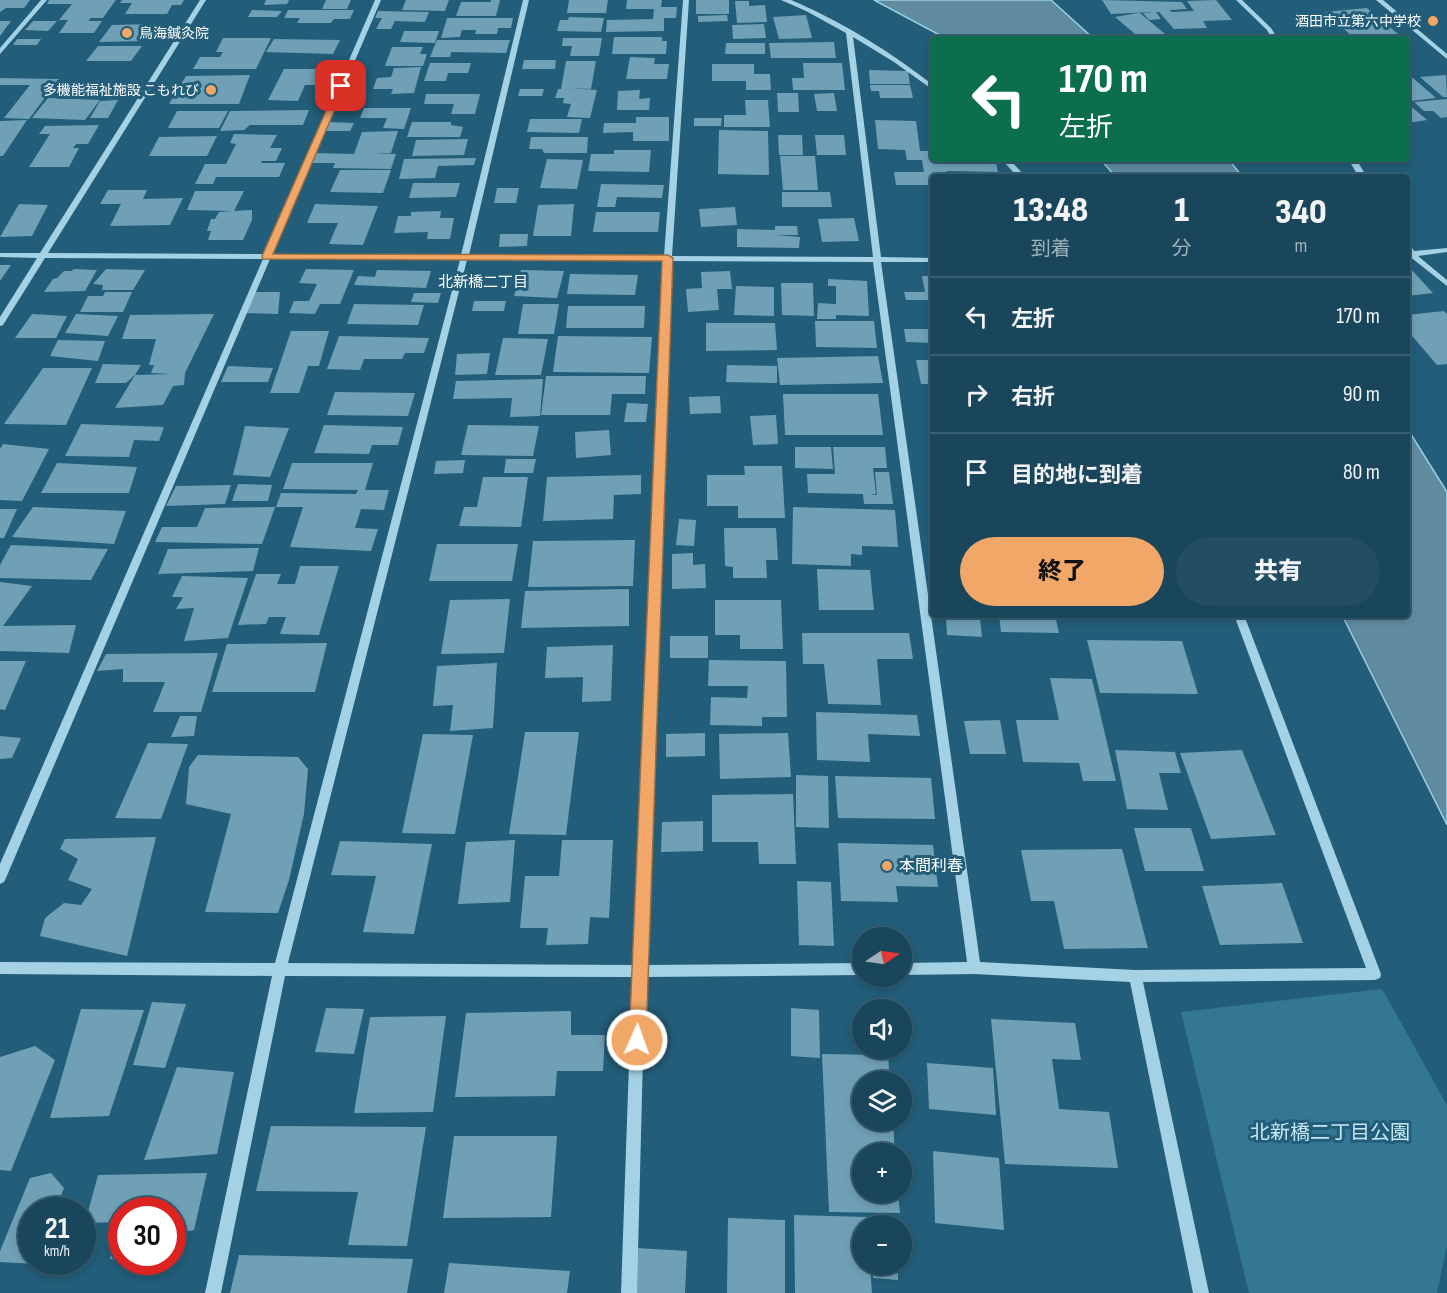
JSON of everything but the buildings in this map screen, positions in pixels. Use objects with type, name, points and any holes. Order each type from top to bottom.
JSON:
[{"type":"street","points":[[0,52],[44,0]]},
{"type":"street","points":[[0,323],[202,0]]},
{"type":"street","points":[[0,878],[378,0]]},
{"type":"street","points":[[213,1293],[280,970],[464,258],[526,0]]},
{"type":"street","points":[[629,1293],[639,971],[668,258],[686,0]]},
{"type":"street","points":[[784,0],[795,3],[849,32],[905,66],[930,86]]},
{"type":"street","points":[[1239,0],[1273,36]]},
{"type":"street","points":[[1379,0],[1447,57]]},
{"type":"street","points":[[849,32],[877,260],[974,968]]},
{"type":"street","points":[[1008,162],[1019,174]]},
{"type":"street","points":[[1412,254],[1447,250]]},
{"type":"street","points":[[1410,251],[1447,284]]},
{"type":"street","points":[[0,255],[930,260]]},
{"type":"street","points":[[912,969],[974,968],[1135,976],[1375,974],[1240,618]]},
{"type":"street","points":[[0,968],[639,971],[852,969]]},
{"type":"street","points":[[1135,976],[1201,1293]]},
{"type":"green space","name":"北新橋二丁目公園","points":[[1382,989],[1447,1105],[1447,1246],[1437,1293],[1249,1293],[1181,1012]]},
{"type":"shaded area","points":[[874,0],[1051,0],[1091,36],[941,36]]},
{"type":"shaded area","points":[[1103,162],[1230,162],[1240,174],[1113,174]]},
{"type":"shaded area","points":[[1410,433],[1447,492],[1447,825],[1344,618],[1410,618]]},
{"type":"place","name":"酒田市立第六中学校","points":[[1433,21]]},
{"type":"place","name":"鳥海鍼灸院","points":[[127,33]]},
{"type":"place","name":"多機能福祉施設 こもれび","points":[[211,90]]},
{"type":"place","name":"本間利春","points":[[887,866]]},
{"type":"district","name":"北新橋二丁目","points":[[483,282]]},
{"type":"route","points":[[341,86],[267,256],[668,258],[637,1040]]}]
